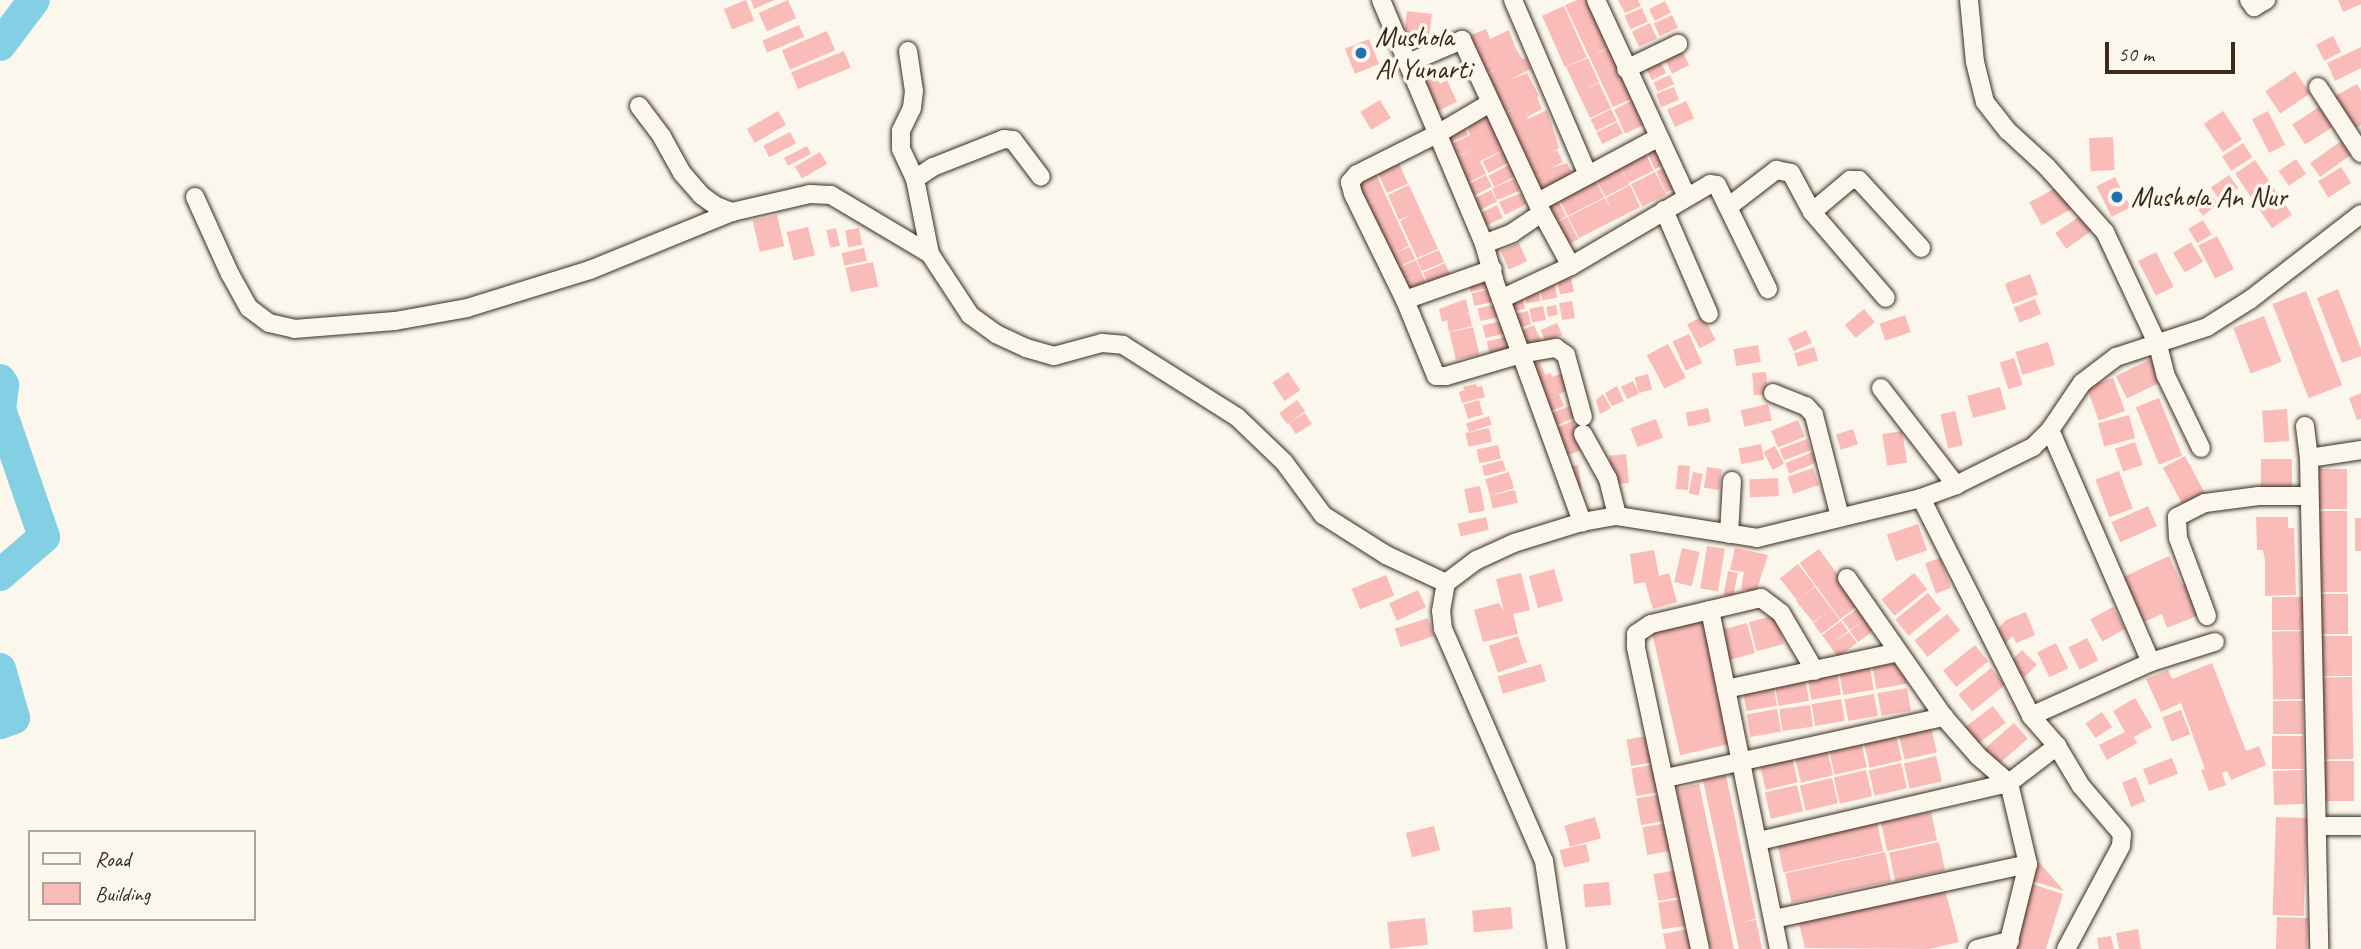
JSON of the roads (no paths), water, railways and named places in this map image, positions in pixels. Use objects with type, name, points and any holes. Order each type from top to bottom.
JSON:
[{"type":"street","points":[[1381,0],[1484,244],[1501,299],[1582,522]]},
{"type":"street","points":[[1513,0],[1587,173]]},
{"type":"street","points":[[1596,0],[1687,197]]},
{"type":"street","points":[[1969,0],[1975,62],[1985,102],[2008,131],[2047,167],[2105,232],[2158,345],[2166,376],[2201,448]]},
{"type":"street","points":[[2249,0],[2254,7],[2266,0]]},
{"type":"street","points":[[1408,63],[1462,40],[1540,208],[1571,266]]},
{"type":"street","points":[[1626,69],[1678,44]]},
{"type":"street","points":[[908,51],[914,91],[912,108],[901,131],[901,149],[915,178],[930,254],[970,315],[996,334],[1026,348],[1054,356],[1102,343],[1123,345],[1237,417],[1284,462],[1323,515],[1386,555],[1446,583]]},
{"type":"street","points":[[2318,87],[2361,153]]},
{"type":"street","points":[[1490,103],[1439,133],[1357,174],[1350,182],[1353,194],[1405,300],[1436,376],[1446,376],[1521,354],[1556,348],[1562,350],[1574,379],[1583,426],[1608,480],[1616,516]]},
{"type":"street","points":[[639,106],[682,173],[701,195],[732,212]]},
{"type":"street","points":[[1484,244],[1513,233],[1540,208],[1587,173],[1659,137]]},
{"type":"street","points":[[915,178],[933,167],[1004,139],[1013,141],[1041,177]]},
{"type":"street","points":[[1728,207],[1776,170],[1784,169],[1791,173],[1812,212],[1886,298]]},
{"type":"street","points":[[1812,212],[1850,180],[1859,180],[1922,248]]},
{"type":"street","points":[[1501,299],[1571,266],[1710,184],[1717,185],[1768,289]]},
{"type":"street","points":[[195,197],[230,274],[249,308],[269,323],[294,329],[395,321],[467,308],[590,270],[732,212],[810,194],[831,195],[930,254]]},
{"type":"street","points":[[1664,210],[1709,314]]},
{"type":"street","points":[[1558,949],[1544,860],[1443,629],[1441,611],[1446,583],[1477,559],[1514,543],[1582,522],[1616,516],[1757,538],[1921,498],[1956,485],[2033,447],[2050,430],[2082,383],[2116,358],[2207,327],[2361,214]]},
{"type":"street","points":[[1405,300],[1493,269]]},
{"type":"street","points":[[1881,388],[1956,485]]},
{"type":"street","points":[[1773,393],[1806,406],[1814,415],[1840,517]]},
{"type":"street","points":[[2305,426],[2309,458],[2319,949]]},
{"type":"street","points":[[2050,430],[2151,662]]},
{"type":"street","points":[[2309,458],[2361,450]]},
{"type":"street","points":[[1729,534],[1732,481]]},
{"type":"street","points":[[2207,616],[2178,538],[2177,517],[2205,503],[2259,496],[2309,496]]},
{"type":"street","points":[[1921,498],[2031,716],[2057,746],[2081,786],[2117,826],[2123,840],[2066,949]]},
{"type":"street","points":[[1847,578],[1944,717],[1978,756],[2010,783],[2028,864],[2009,945],[1978,949]]},
{"type":"street","points":[[1700,949],[1636,634],[1651,624],[1761,598],[1781,613],[1815,671]]},
{"type":"street","points":[[1710,610],[1779,949]]},
{"type":"street","points":[[2031,716],[2151,662],[2215,642]]},
{"type":"street","points":[[1726,689],[1898,652]]},
{"type":"street","points":[[1665,778],[1944,717]]},
{"type":"street","points":[[1759,841],[2010,783],[2057,746]]},
{"type":"street","points":[[2318,826],[2361,826]]},
{"type":"street","points":[[1774,919],[2028,864]]},
{"type":"waterway","points":[[0,45],[34,0]]},
{"type":"waterway","points":[[0,380],[3,385],[0,409],[44,537],[0,575]]},
{"type":"waterway","points":[[0,669],[14,718],[0,723]]},
{"type":"place","name":"Mushola Al Yunarti","points":[[1361,53]]},
{"type":"place","name":"Mushola An Nur","points":[[2117,197]]}]
